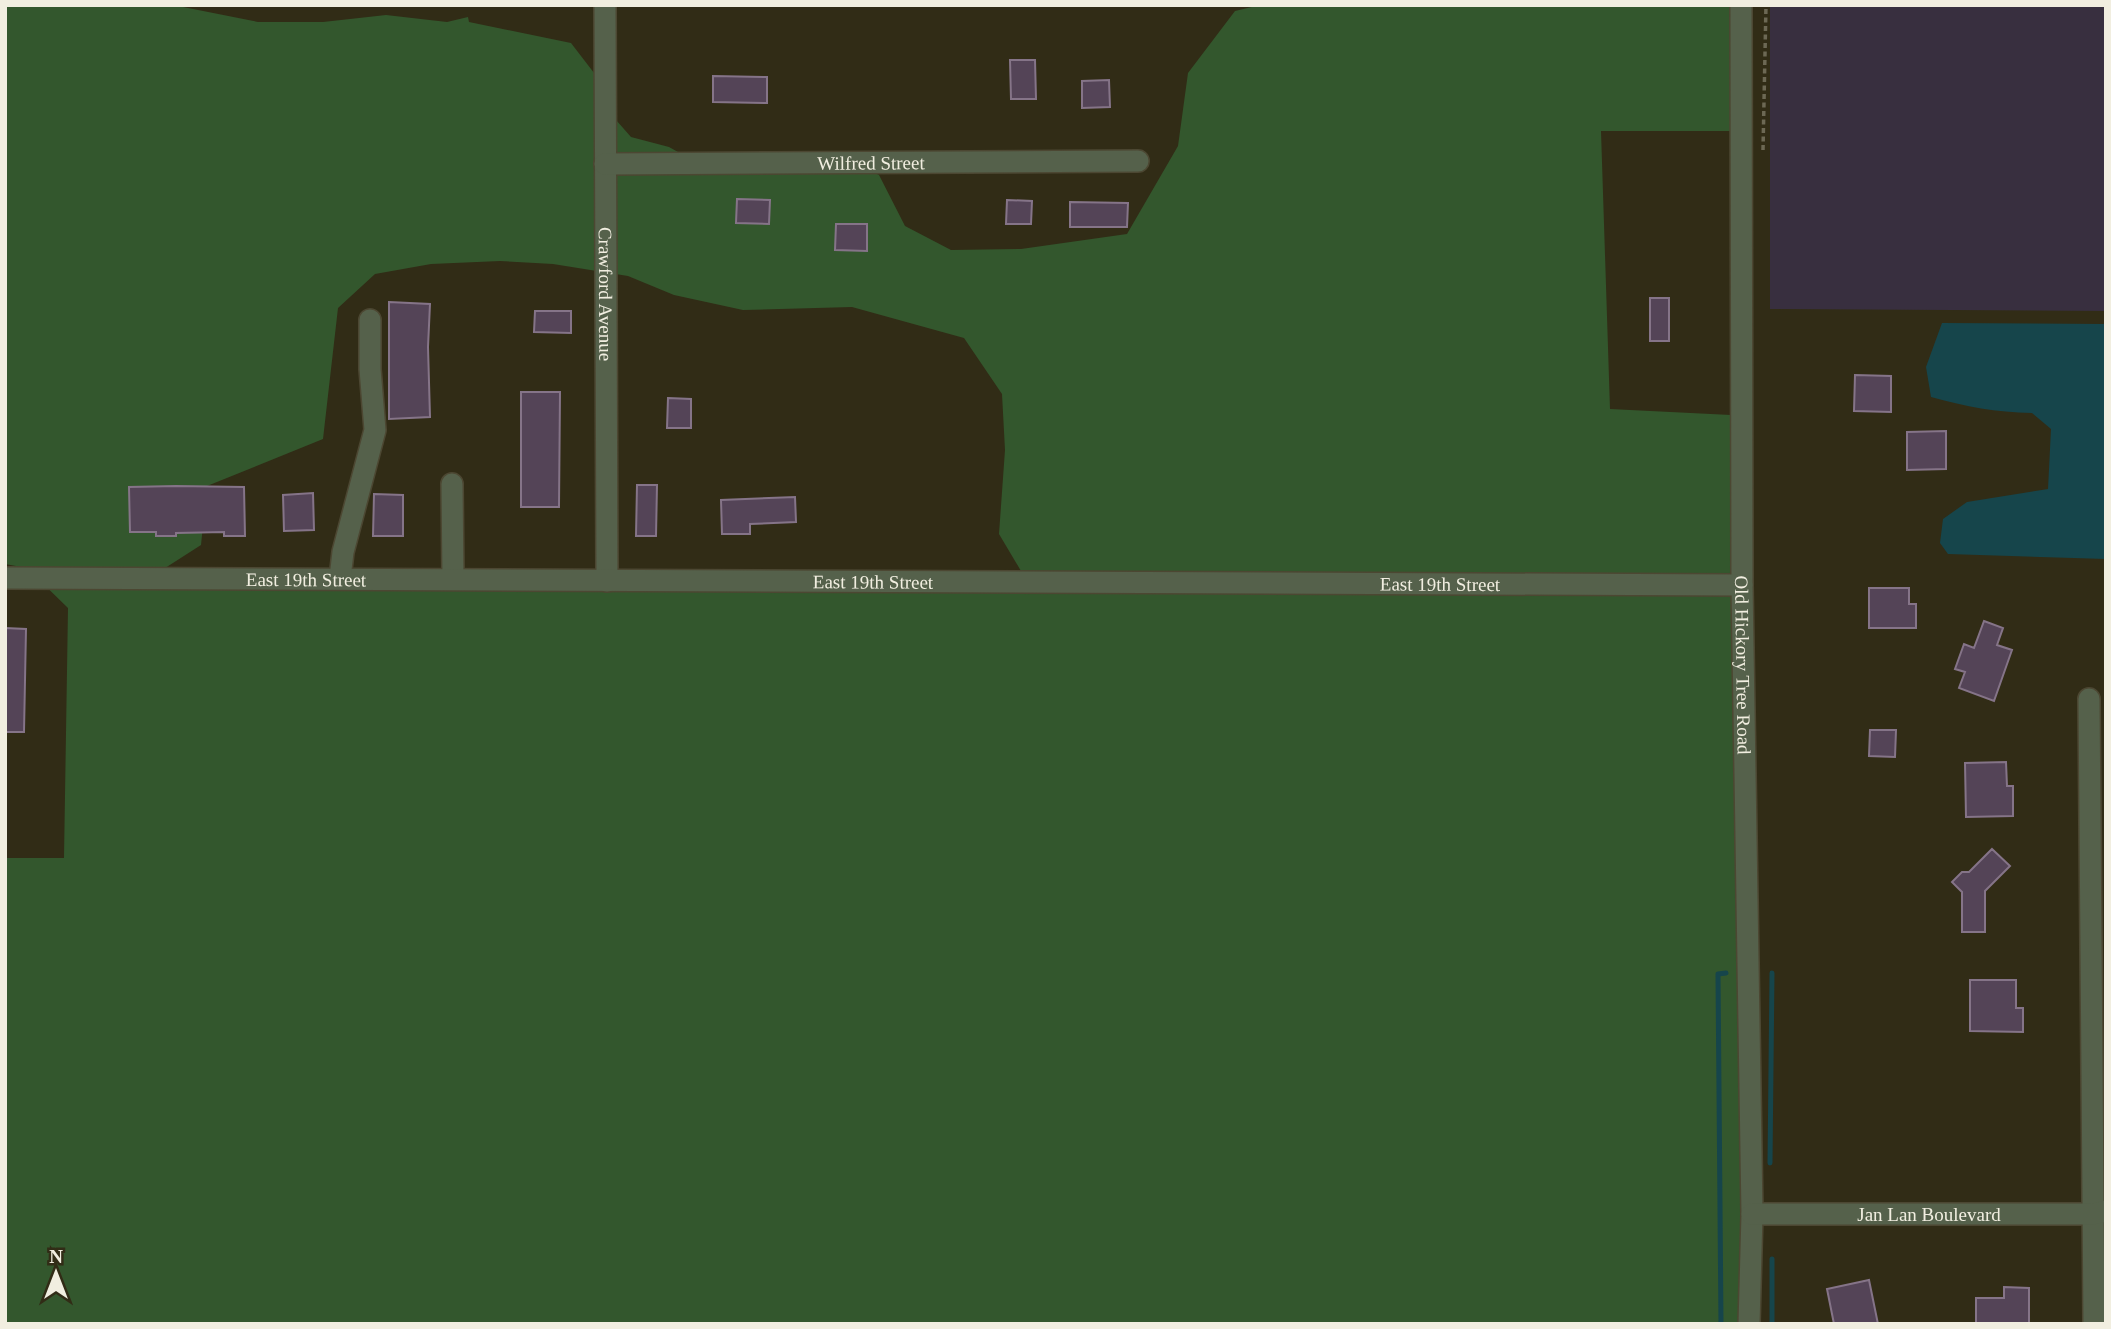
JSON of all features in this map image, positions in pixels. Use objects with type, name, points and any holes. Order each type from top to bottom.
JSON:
[{"type":"street","name":"Crawford Avenue","points":[[605,5],[607,580]]},
{"type":"street","name":"Old Hickory Tree Road","points":[[1741,5],[1742,584],[1752,1214],[1749,1324]]},
{"type":"street","name":"Wilfred Street","points":[[605,164],[1138,161]]},
{"type":"street","points":[[340,578],[343,552],[375,430],[370,369],[370,320]]},
{"type":"street","points":[[452,484],[453,579]]},
{"type":"street","name":"East 19th Street","points":[[5,578],[1742,584]]},
{"type":"street","points":[[2089,699],[2099,1213],[2094,1324]]},
{"type":"street","name":"Jan Lan Boulevard","points":[[1752,1214],[2099,1213]]},
{"type":"shaded area","points":[[1770,5],[2106,5],[2106,311],[1770,309]]},
{"type":"green space","points":[[5,5],[173,5],[258,22],[323,22],[386,15],[447,22],[468,17],[469,22],[571,43],[601,82],[609,112],[631,137],[669,147],[696,162],[836,155],[879,175],[905,226],[951,250],[1021,249],[1127,234],[1178,146],[1188,73],[1235,11],[1260,5],[1731,5],[1732,131],[1601,131],[1610,409],[1731,415],[1742,1214],[1740,1324],[5,1324],[5,858],[64,858],[68,608],[27,568],[5,564]],"holes":[[[500,261],[553,264],[628,276],[674,295],[743,310],[852,307],[964,338],[1002,394],[1005,450],[999,534],[1021,571],[162,570],[201,545],[207,486],[323,439],[338,308],[375,274],[431,264]]]},
{"type":"water","points":[[1942,323],[2106,324],[2106,559],[1948,554],[1940,543],[1943,519],[1967,502],[2048,489],[2051,429],[2032,413],[1981,408],[1931,397],[1926,367]]},
{"type":"building","points":[[1010,60],[1035,60],[1036,99],[1011,99]]},
{"type":"building","points":[[713,76],[767,77],[767,103],[713,102]]},
{"type":"building","points":[[1109,80],[1110,107],[1082,108],[1082,81]]},
{"type":"building","points":[[737,199],[770,200],[769,224],[736,223]]},
{"type":"building","points":[[1007,200],[1032,201],[1031,224],[1006,224]]},
{"type":"building","points":[[1070,202],[1128,203],[1127,227],[1070,227]]},
{"type":"building","points":[[836,224],[867,224],[867,251],[835,250]]},
{"type":"building","points":[[1650,298],[1669,298],[1669,341],[1650,341]]},
{"type":"building","points":[[389,302],[430,304],[430,417],[389,419]]},
{"type":"building","points":[[535,311],[571,311],[571,333],[534,332]]},
{"type":"building","points":[[1855,375],[1891,376],[1891,412],[1854,411]]},
{"type":"building","points":[[521,392],[560,392],[559,507],[521,507]]},
{"type":"building","points":[[668,398],[691,399],[691,428],[667,428]]},
{"type":"building","points":[[1946,431],[1946,469],[1907,470],[1907,432]]},
{"type":"building","points":[[637,485],[657,485],[656,536],[636,536]]},
{"type":"building","points":[[129,487],[244,487],[245,536],[224,536],[224,532],[156,536],[156,532],[130,532]]},
{"type":"building","points":[[313,493],[314,530],[284,531],[283,495]]},
{"type":"building","points":[[374,494],[403,495],[403,536],[373,536]]},
{"type":"building","points":[[795,497],[796,522],[750,524],[750,534],[722,534],[721,500]]},
{"type":"building","points":[[1869,588],[1909,588],[1909,604],[1916,604],[1916,628],[1869,628]]},
{"type":"building","points":[[1984,621],[2003,628],[1997,645],[2012,650],[1994,701],[1959,688],[1965,672],[1955,669],[1964,644],[1974,648]]},
{"type":"building","points":[[5,628],[26,629],[24,732],[5,732]]},
{"type":"building","points":[[1870,730],[1896,730],[1895,757],[1869,756]]},
{"type":"building","points":[[2006,762],[2007,786],[2013,786],[2013,816],[1966,817],[1965,763]]},
{"type":"building","points":[[1992,849],[2010,866],[1985,891],[1985,932],[1962,932],[1962,892],[1952,882],[1962,872],[1969,872]]},
{"type":"building","points":[[1970,980],[2016,980],[2016,1008],[2023,1008],[2023,1032],[1970,1031]]},
{"type":"building","points":[[1869,1280],[1878,1324],[1834,1324],[1827,1289]]},
{"type":"building","points":[[2004,1287],[2029,1288],[2029,1324],[1976,1324],[1976,1298],[2004,1298]]},
{"type":"waterway","points":[[1721,1324],[1718,974],[1726,973]]},
{"type":"waterway","points":[[1770,1163],[1772,973]]},
{"type":"waterway","points":[[1772,1259],[1772,1324]]}]
